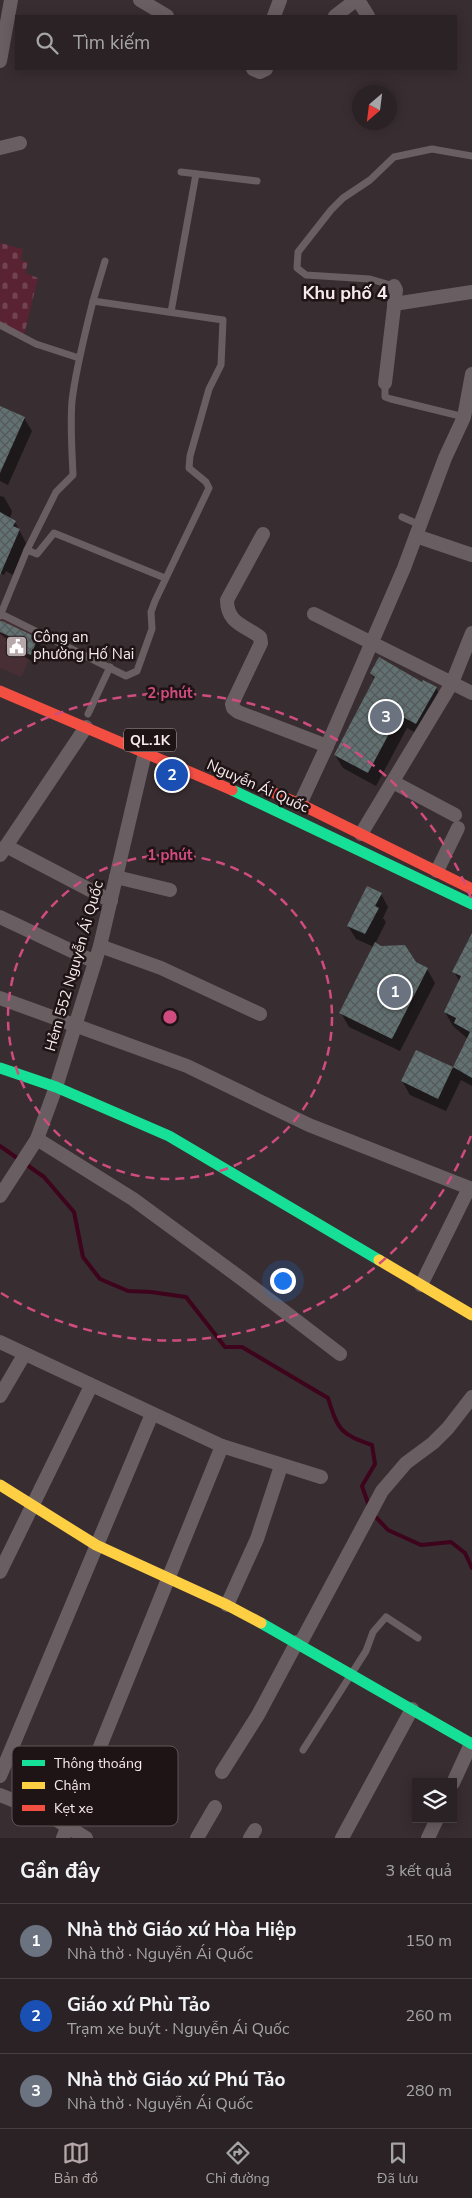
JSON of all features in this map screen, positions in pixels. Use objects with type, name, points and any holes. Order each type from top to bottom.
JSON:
[{"type":"street","points":[[0,61],[11,0]]},
{"type":"street","points":[[140,0],[165,15]]},
{"type":"street","points":[[274,15],[280,0]]},
{"type":"street","points":[[335,15],[357,0],[367,15]]},
{"type":"street","points":[[0,148],[20,143]]},
{"type":"street","points":[[385,383],[396,290],[394,286]]},
{"type":"street","points":[[394,304],[472,292]]},
{"type":"street","points":[[294,818],[372,644],[418,531],[445,458],[467,415],[472,374]]},
{"type":"street","points":[[418,531],[472,555]]},
{"type":"street","points":[[263,534],[227,600],[227,608],[231,618],[260,637],[261,643],[232,704],[233,708],[238,712],[327,746]]},
{"type":"street","points":[[314,614],[472,693]]},
{"type":"street","points":[[361,834],[452,684],[472,633]]},
{"type":"street","name":"Nguyễn Ái Quốc","points":[[0,691],[88,717],[145,753],[294,818],[472,904]]},
{"type":"street","points":[[88,717],[3,850],[111,900]]},
{"type":"street","name":"Hẻm 552 Nguyễn Ái Quốc","points":[[0,1196],[37,1139],[56,1087],[100,946],[145,753]]},
{"type":"street","points":[[393,782],[457,822],[436,871]]},
{"type":"street","name":"Nguyễn Ái Quốc","points":[[257,786],[300,804],[472,888]]},
{"type":"street","points":[[116,877],[170,890]]},
{"type":"street","points":[[0,917],[95,962]]},
{"type":"street","points":[[100,946],[161,968],[260,1014]]},
{"type":"street","points":[[0,998],[76,1024],[187,1066],[309,1125],[471,1189],[420,1285]]},
{"type":"street","points":[[0,1068],[56,1087],[169,1136],[472,1315]]},
{"type":"street","points":[[37,1139],[133,1199],[340,1354]]},
{"type":"street","points":[[0,1342],[24,1355],[222,1446],[321,1477]]},
{"type":"street","points":[[0,1396],[24,1355]]},
{"type":"street","points":[[0,1572],[91,1386]]},
{"type":"street","points":[[222,1772],[258,1715],[299,1643],[382,1490],[406,1463],[433,1443],[448,1428],[472,1397]]},
{"type":"street","points":[[12,1746],[152,1414]]},
{"type":"street","points":[[100,1746],[222,1446]]},
{"type":"street","points":[[227,1605],[257,1539],[281,1466]]},
{"type":"street","points":[[0,1485],[32,1507],[96,1545],[227,1605],[299,1643],[471,1744],[455,1778]]},
{"type":"street","points":[[342,1838],[412,1709]]},
{"type":"street","points":[[0,1776],[12,1747]]},
{"type":"street","points":[[0,1795],[12,1802]]},
{"type":"street","points":[[198,1838],[216,1807]]},
{"type":"street","points":[[428,1838],[435,1823]]},
{"type":"street","points":[[65,1832],[86,1838]]},
{"type":"lane","points":[[394,286],[370,279],[306,275],[297,268],[298,252],[331,210],[343,198],[370,180],[394,157],[432,149],[472,156]]},
{"type":"lane","points":[[181,172],[257,181]]},
{"type":"lane","points":[[171,312],[196,174]]},
{"type":"lane","points":[[93,301],[223,320],[221,364],[209,389],[190,456],[189,468],[206,482],[209,488],[164,578],[151,612],[152,629],[137,671],[126,676],[0,615],[27,550],[56,492],[73,475],[71,426],[79,358],[93,301],[105,261]]},
{"type":"lane","points":[[0,326],[36,344],[79,358]]},
{"type":"lane","points":[[385,383],[385,396],[391,399],[467,415]]},
{"type":"lane","points":[[402,517],[418,531]]},
{"type":"lane","points":[[27,550],[37,554],[54,533],[164,578]]},
{"type":"lane","points":[[88,717],[110,667]]},
{"type":"lane","points":[[303,1750],[366,1651],[374,1632],[386,1617],[418,1638]]},
{"type":"shaded area","name":"Công an phường Hố Nai","points":[[2,618],[39,636],[21,677],[0,668],[0,623]]},
{"type":"green space","points":[[0,243],[23,249],[21,260],[28,262],[25,273],[38,278],[24,335],[0,322]]},
{"type":"building","points":[[0,406],[25,417],[0,473]]},
{"type":"building","points":[[0,512],[16,521],[13,526],[20,529],[0,575]]},
{"type":"building","points":[[0,621],[38,638],[31,655],[5,644],[9,636],[0,632]]},
{"type":"building","points":[[379,657],[422,682],[423,680],[437,687],[416,724],[399,715],[368,773],[334,755],[375,677],[370,673]]},
{"type":"building","points":[[367,886],[382,893],[375,906],[379,908],[365,934],[347,926]]},
{"type":"building","points":[[472,933],[472,1078],[453,1067],[470,1032],[454,1023],[456,1018],[444,1012],[461,976],[452,972]]},
{"type":"building","points":[[375,942],[381,946],[405,945],[416,962],[428,968],[392,1039],[339,1013]]},
{"type":"building","points":[[416,1050],[453,1067],[438,1099],[401,1081]]},
{"type":"waterway","points":[[0,1146],[44,1177],[74,1212],[83,1257],[100,1279],[128,1291],[186,1297],[225,1347],[242,1347],[328,1398],[338,1424],[342,1429],[353,1438],[372,1445],[375,1464],[362,1486],[369,1506]]},
{"type":"waterway","points":[[373,1514],[388,1530],[421,1545],[451,1542],[465,1553],[472,1568]]},
{"type":"traffic: fast","points":[[232,790],[472,904]]},
{"type":"traffic: fast","points":[[0,1068],[56,1087],[169,1136],[379,1260]]},
{"type":"traffic: fast","points":[[261,1623],[472,1744]]},
{"type":"traffic: slow","points":[[379,1260],[472,1315]]},
{"type":"traffic: slow","points":[[0,1485],[96,1545],[227,1605],[261,1623]]},
{"type":"traffic: jam","points":[[0,691],[232,790]]},
{"type":"traffic: jam","points":[[267,790],[300,804],[472,889]]},
{"type":"place","name":"Công an phường Hố Nai","points":[[17,646]]},
{"type":"place","name":"Nhà thờ Giáo xứ Phú Tảo","points":[[386,717]]},
{"type":"place","name":"Giáo xứ Phù Tảo","points":[[172,775]]},
{"type":"place","name":"Nhà thờ Giáo xứ Hòa Hiệp","points":[[395,992]]},
{"type":"district","name":"Khu phố 4","points":[[345,293]]}]
